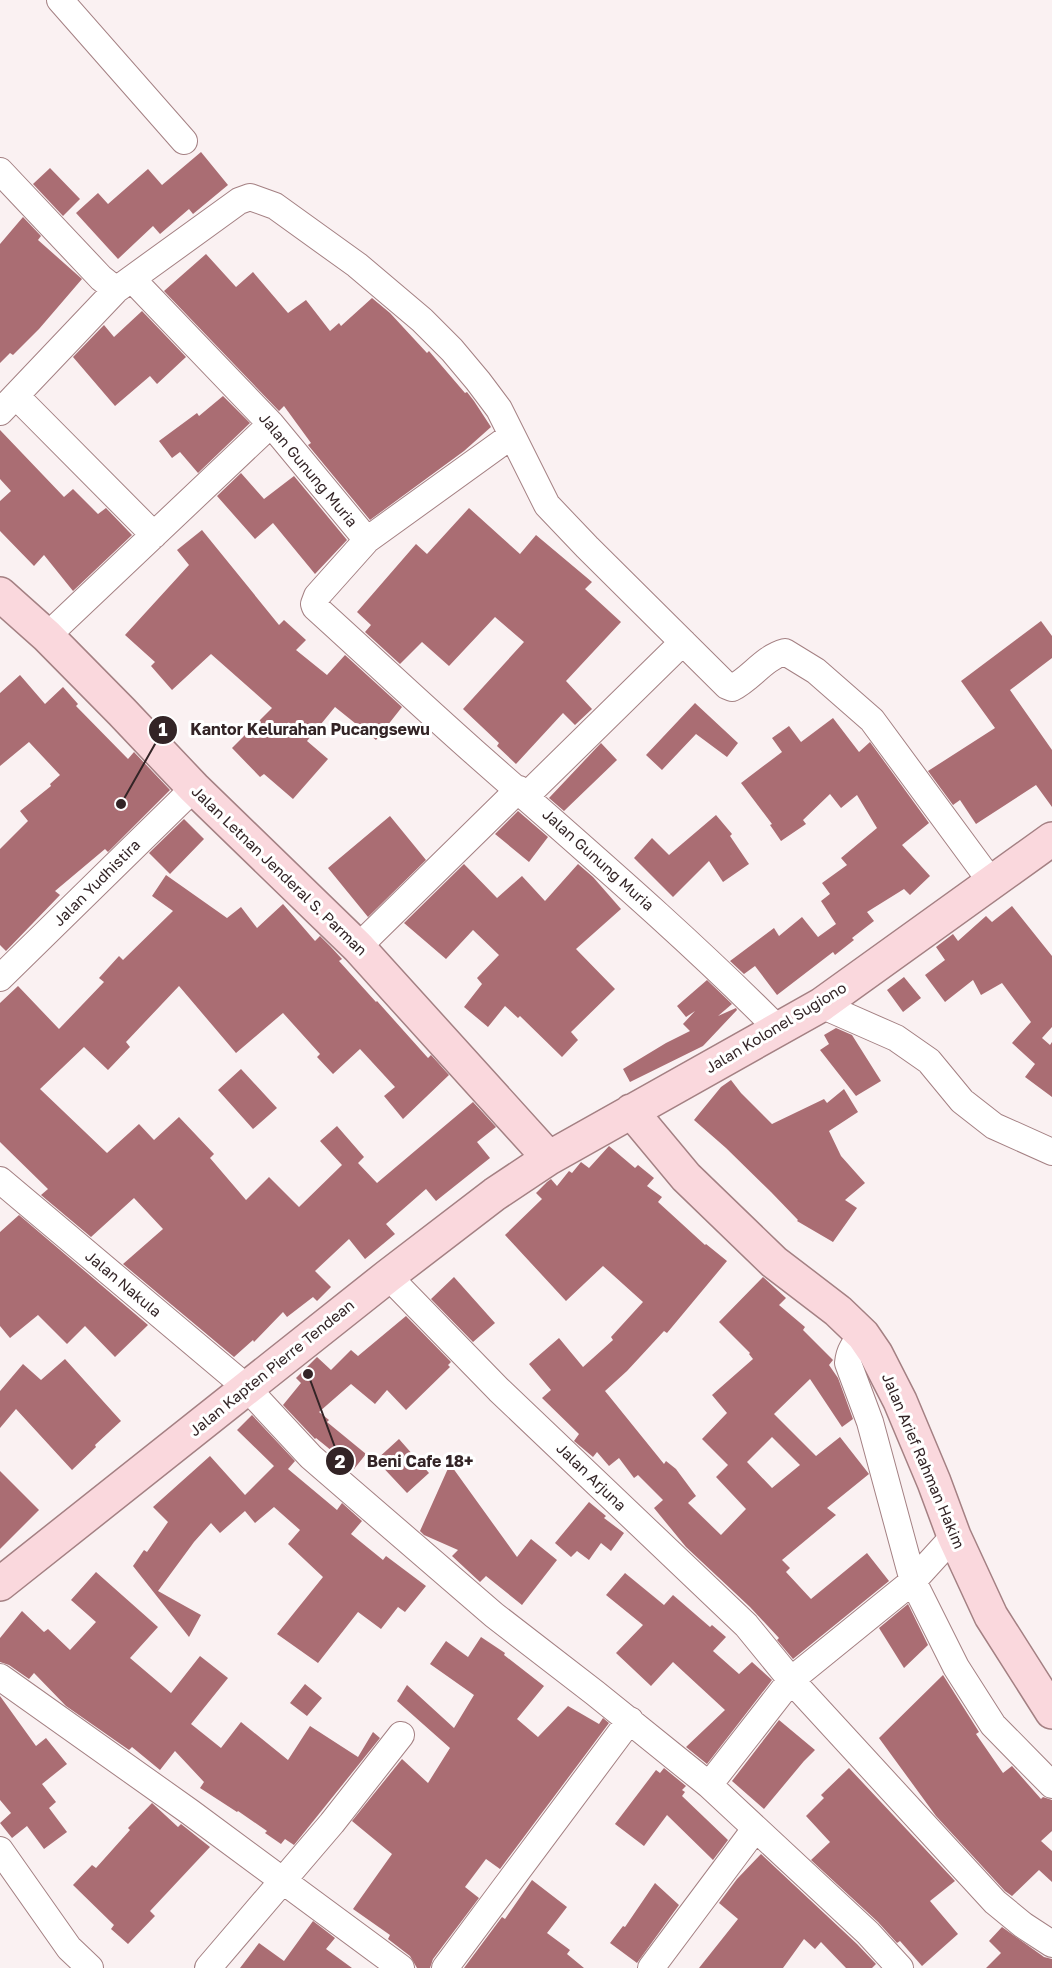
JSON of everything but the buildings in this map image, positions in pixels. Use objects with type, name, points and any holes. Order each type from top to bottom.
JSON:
[{"type":"main road","name":"Jalan Letnan Jenderal S. Parman","points":[[0,594],[47,636],[194,788],[358,947],[549,1158]]},
{"type":"main road","name":"Jalan Kolonel Sugiono","points":[[549,1158],[821,1005],[1052,839]]},
{"type":"main road","name":"Jalan Arief Rahman Hakim","points":[[632,1111],[686,1177],[774,1262],[838,1311],[863,1335],[876,1354],[900,1401],[954,1536],[991,1616],[1052,1712]]},
{"type":"main road","name":"Jalan Kapten Pierre Tendean","points":[[0,1584],[388,1276],[495,1194],[549,1158]]},
{"type":"street","points":[[60,0],[184,141]]},
{"type":"street","name":"Jalan Gunung Muria","points":[[0,171],[101,278],[124,285],[271,424],[367,540],[317,596],[315,608],[686,940],[779,1030]]},
{"type":"street","points":[[154,535],[8,404],[124,285],[239,201],[250,198],[276,206],[357,265],[422,320],[452,350],[499,409],[547,505],[587,548],[727,686],[732,688],[739,685],[775,655],[785,652],[816,671],[872,720],[992,882]]},
{"type":"street","points":[[47,636],[271,424]]},
{"type":"street","points":[[367,540],[511,436]]},
{"type":"street","points":[[358,947],[683,642]]},
{"type":"street","name":"Jalan Yudhistira","points":[[0,978],[194,788]]},
{"type":"street","points":[[821,1005],[896,1038],[929,1061],[962,1101],[994,1126],[1052,1152]]},
{"type":"street","name":"Jalan Nakula","points":[[0,1180],[247,1388],[311,1457],[494,1615],[630,1720],[709,1785],[868,1933],[900,1968]]},
{"type":"street","name":"Jalan Arjuna","points":[[388,1276],[499,1390],[746,1625],[791,1680],[995,1902],[1023,1925],[1052,1944]]},
{"type":"street","points":[[863,1335],[854,1344],[848,1363],[870,1422],[913,1581],[956,1666],[993,1725],[1052,1785]]},
{"type":"street","points":[[709,1785],[791,1680],[913,1581],[954,1536]]},
{"type":"street","points":[[0,1677],[190,1812],[401,1968]]},
{"type":"street","points":[[445,1968],[630,1720]]},
{"type":"street","points":[[208,1968],[332,1823],[401,1735]]},
{"type":"street","points":[[651,1968],[755,1829]]},
{"type":"street","points":[[0,1850],[69,1948],[90,1968]]},
{"type":"place","name":"Kantor Kelurahan Pucangsewu","points":[[121,804]]},
{"type":"place","name":"Beni Cafe 18+","points":[[308,1374]]}]
